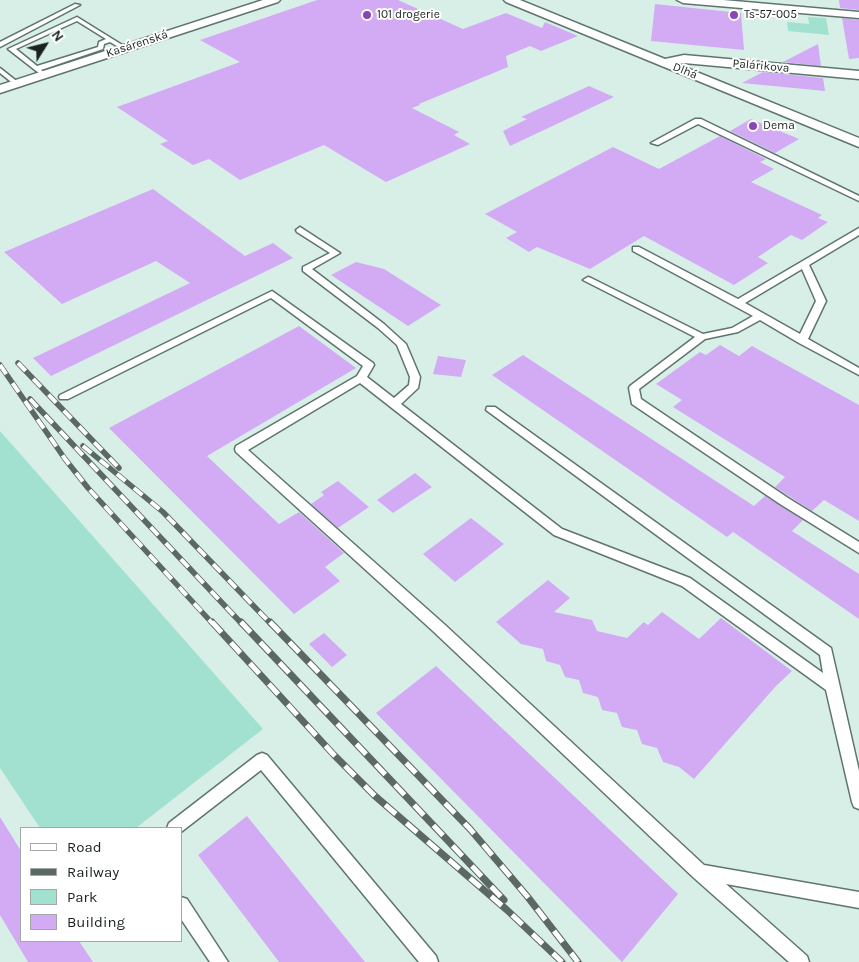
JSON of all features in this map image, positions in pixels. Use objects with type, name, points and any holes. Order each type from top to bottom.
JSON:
[{"type":"street","name":"Kasárenská","points":[[0,89],[17,84],[40,72],[124,48],[274,0]]},
{"type":"street","name":"Dlhá","points":[[510,0],[859,143]]},
{"type":"street","points":[[683,0],[859,15]]},
{"type":"street","name":"Palárikova","points":[[664,63],[684,59],[859,75]]},
{"type":"lane","points":[[0,45],[77,5]]},
{"type":"lane","points":[[110,40],[101,43],[101,48],[40,72],[11,49],[77,19],[124,48]]},
{"type":"lane","points":[[0,70],[17,84]]},
{"type":"lane","points":[[655,143],[698,121],[859,199]]},
{"type":"lane","points":[[300,230],[336,253],[306,269],[382,326],[401,344],[415,377],[414,386],[394,404]]},
{"type":"lane","points":[[738,303],[859,231]]},
{"type":"lane","points":[[636,249],[738,303],[859,372]]},
{"type":"lane","points":[[802,341],[821,301],[804,264]]},
{"type":"lane","points":[[588,280],[702,337]]},
{"type":"lane","points":[[64,398],[272,294],[369,365],[361,378],[240,449],[439,628],[700,872],[801,962]]},
{"type":"lane","points":[[760,316],[735,330],[702,337],[634,388],[636,401],[784,501],[859,548]]},
{"type":"lane","points":[[361,378],[558,532],[686,582],[832,687]]},
{"type":"lane","points":[[491,410],[826,652],[832,687],[859,802]]},
{"type":"lane","points":[[175,827],[262,760],[430,962]]},
{"type":"lane","points":[[700,872],[859,900]]},
{"type":"lane","points":[[182,906],[220,962]]},
{"type":"green space","points":[[808,17],[826,18],[829,35],[788,31],[787,22],[809,24]]},
{"type":"green space","points":[[0,431],[263,729],[137,827],[39,827],[0,768]]},
{"type":"building","points":[[317,0],[398,0],[463,29],[506,13],[542,28],[545,22],[578,36],[541,51],[530,46],[506,56],[508,67],[412,108],[459,132],[454,135],[470,144],[386,182],[324,145],[240,180],[209,159],[193,165],[160,144],[168,141],[117,107],[240,62],[200,40]]},
{"type":"building","points":[[839,0],[859,0],[859,10],[840,8]]},
{"type":"building","points":[[655,4],[741,13],[744,50],[651,41]]},
{"type":"building","points":[[842,18],[859,20],[859,58],[849,59]]},
{"type":"building","points":[[818,44],[821,66],[783,62]]},
{"type":"building","points":[[763,72],[823,78],[825,91],[742,83]]},
{"type":"building","points":[[589,86],[614,97],[510,146],[503,131],[527,119],[521,117]]},
{"type":"building","points":[[751,119],[799,139],[775,153],[730,131]]},
{"type":"building","points":[[720,136],[766,159],[760,162],[774,169],[751,182],[822,215],[818,218],[828,222],[802,240],[791,235],[758,257],[768,263],[734,285],[644,236],[590,269],[537,247],[529,252],[506,238],[517,232],[485,214],[613,147],[659,169]]},
{"type":"building","points":[[153,189],[245,256],[273,243],[293,258],[51,376],[33,358],[190,283],[156,261],[62,304],[4,252]]},
{"type":"building","points":[[356,262],[384,269],[441,305],[408,326],[331,275]]},
{"type":"building","points":[[299,326],[356,368],[207,456],[279,524],[299,512],[344,553],[325,567],[340,581],[294,614],[109,428]]},
{"type":"building","points":[[720,345],[739,356],[752,346],[859,405],[859,521],[824,500],[812,511],[775,487],[785,477],[673,407],[682,400],[656,384],[700,352],[706,355]]},
{"type":"building","points":[[523,355],[754,506],[765,496],[803,520],[792,531],[859,574],[859,619],[733,532],[727,537],[492,375]]},
{"type":"building","points":[[438,356],[466,360],[461,377],[433,374]]},
{"type":"building","points":[[415,473],[432,487],[393,513],[377,500]]},
{"type":"building","points":[[338,481],[369,507],[338,528],[311,504],[324,495],[321,492]]},
{"type":"building","points":[[471,518],[504,544],[455,582],[423,554]]},
{"type":"building","points":[[548,580],[570,598],[554,612],[592,620],[597,631],[627,638],[644,622],[648,625],[662,612],[699,639],[721,618],[792,671],[776,686],[694,779],[679,767],[663,762],[657,748],[642,744],[637,730],[622,727],[617,713],[602,710],[598,697],[583,693],[579,680],[565,677],[560,665],[546,661],[543,649],[521,644],[496,622]]},
{"type":"building","points":[[324,633],[347,655],[332,667],[309,644]]},
{"type":"building","points":[[436,666],[678,894],[622,962],[376,713]]},
{"type":"building","points":[[247,816],[365,962],[279,962],[198,855]]},
{"type":"building","points":[[0,817],[20,849],[20,942],[80,942],[93,962],[28,962],[0,915]]},
{"type":"railway","points":[[18,363],[119,468]]},
{"type":"railway","points":[[0,365],[65,459],[88,488],[213,624]]},
{"type":"railway","points":[[30,399],[242,624]]},
{"type":"railway","points":[[83,446],[163,512],[271,624]]},
{"type":"railway","points":[[212,622],[334,755],[375,796],[507,910],[562,962]]},
{"type":"railway","points":[[241,622],[504,900]]},
{"type":"railway","points":[[270,622],[470,829],[527,896],[578,962]]},
{"type":"place","name":"101 drogerie","points":[[367,15]]},
{"type":"place","name":"Ts-57-005","points":[[734,15]]},
{"type":"place","name":"Dema","points":[[753,126]]}]
